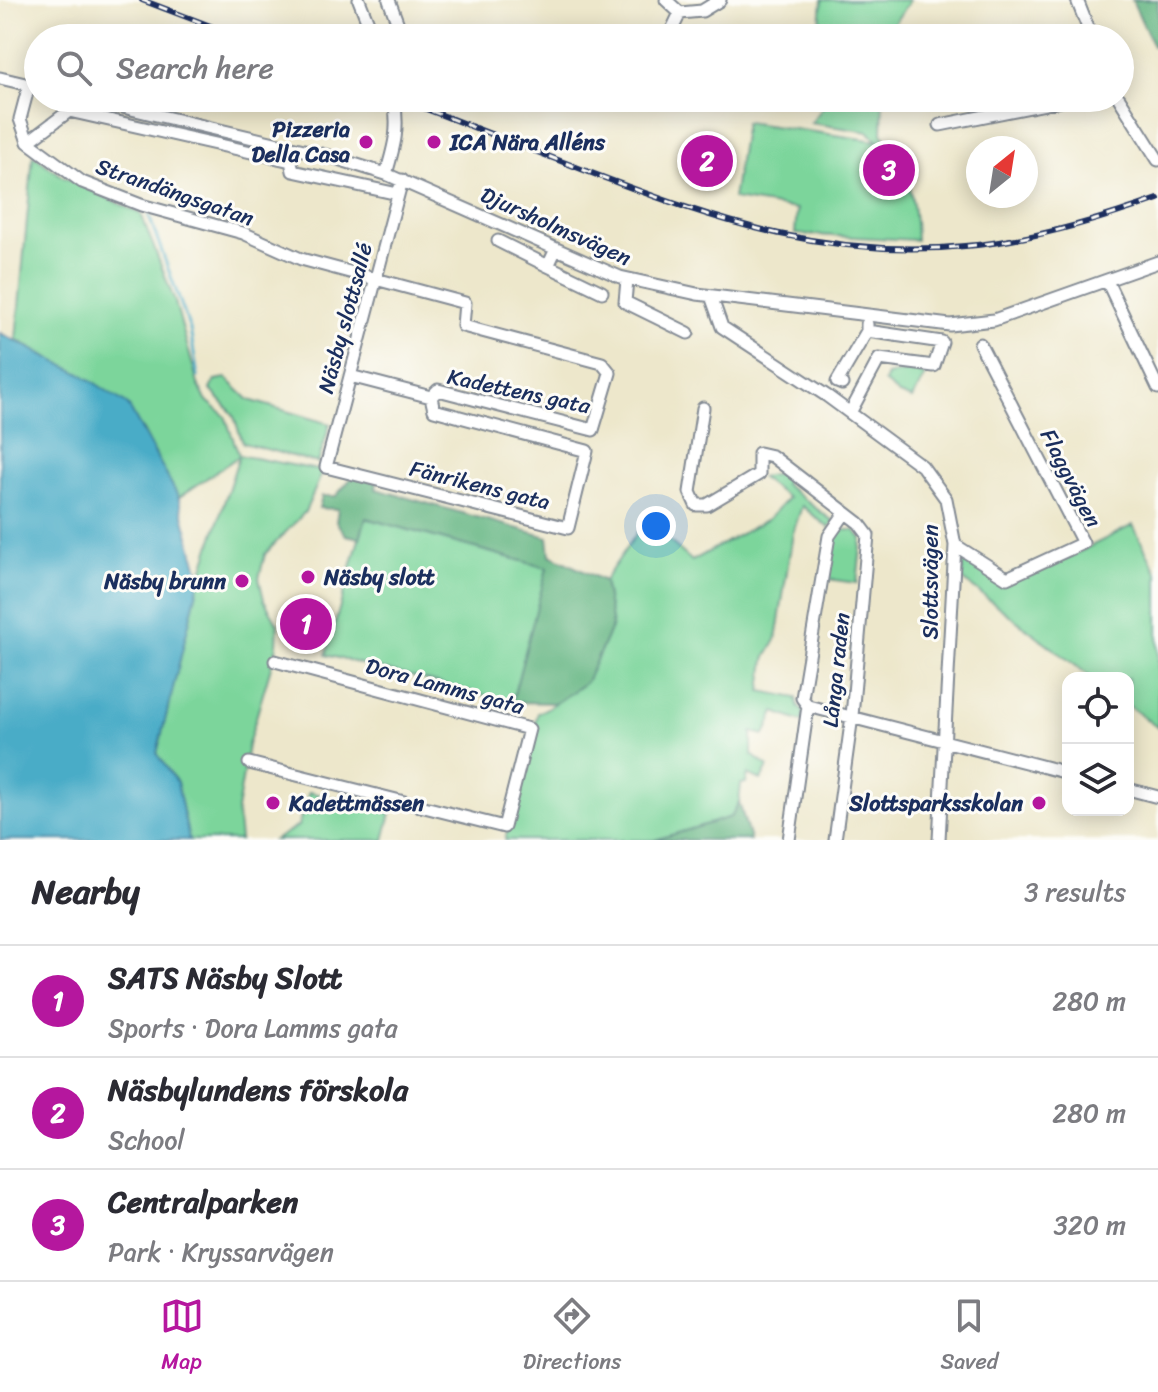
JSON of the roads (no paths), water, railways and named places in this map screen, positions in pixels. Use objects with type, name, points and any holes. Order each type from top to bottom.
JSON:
[{"type":"street","points":[[359,0],[368,24]]},
{"type":"street","points":[[389,0],[398,24]]},
{"type":"street","points":[[666,0],[680,13],[702,11],[720,0]]},
{"type":"street","points":[[1077,0],[1086,24]]},
{"type":"street","points":[[675,24],[680,13]]},
{"type":"street","points":[[0,78],[24,84]]},
{"type":"street","points":[[24,110],[20,119],[28,142],[68,112]]},
{"type":"street","points":[[73,112],[291,161],[293,171],[398,194]]},
{"type":"street","name":"Djursholmsvägen","points":[[144,112],[325,155],[386,174],[627,280],[711,296],[950,325],[994,320],[1158,262]]},
{"type":"street","points":[[386,174],[397,137],[397,112]]},
{"type":"street","points":[[940,125],[1005,112]]},
{"type":"street","points":[[1128,112],[1158,160]]},
{"type":"street","name":"Strandängsgatan","points":[[28,142],[82,182],[111,196],[217,224],[301,259],[375,281]]},
{"type":"street","name":"Näsby slottsallé","points":[[326,467],[402,180]]},
{"type":"street","points":[[498,241],[602,292]]},
{"type":"street","points":[[548,266],[556,249]]},
{"type":"street","points":[[627,280],[625,302],[688,333]]},
{"type":"street","name":"Kadettens gata","points":[[350,376],[431,397],[438,390],[593,430],[610,373],[602,363],[463,326],[465,303],[375,281]]},
{"type":"street","points":[[1107,281],[1158,388]]},
{"type":"street","name":"Slottsvägen","points":[[711,296],[722,327],[850,413],[931,476],[946,499],[955,545],[939,840]]},
{"type":"street","points":[[842,384],[837,382],[867,327],[942,342],[934,366],[879,359],[850,413]]},
{"type":"street","name":"Flaggvägen","points":[[955,545],[1007,578],[1083,543],[980,344]]},
{"type":"street","points":[[431,397],[434,410],[587,451],[593,430]]},
{"type":"street","name":"Långa raden","points":[[703,408],[690,492],[696,505],[707,505],[759,474],[759,453],[772,456],[845,513],[865,530],[869,543],[852,716],[835,840]]},
{"type":"street","name":"Fänrikens gata","points":[[326,467],[568,528],[587,451]]},
{"type":"street","name":"Långa raden","points":[[789,840],[808,706],[802,698],[829,536],[845,513]]},
{"type":"street","name":"Dora Lamms gata","points":[[249,763],[504,827],[529,729],[275,661]]},
{"type":"street","points":[[808,706],[1062,771]]},
{"type":"street","points":[[1134,791],[1158,797]]},
{"type":"water","points":[[0,333],[83,375],[128,405],[178,496],[200,578],[157,753],[177,783],[189,840],[0,840]]},
{"type":"waterway","points":[[149,216],[190,329],[198,377]]},
{"type":"railway","points":[[142,0],[205,24]]},
{"type":"railway","points":[[434,112],[589,172],[732,222],[778,234],[873,248],[924,249],[1023,238],[1158,199]]},
{"type":"place","name":"Pizzeria Della Casa","points":[[366,142]]},
{"type":"place","name":"ICA Nära Alléns","points":[[434,142]]},
{"type":"place","name":"Näsbylundens förskola","points":[[707,161]]},
{"type":"place","name":"Centralparken","points":[[889,170]]},
{"type":"place","name":"Näsby slott","points":[[308,577]]},
{"type":"place","name":"Näsby brunn","points":[[242,581]]},
{"type":"place","name":"SATS Näsby Slott","points":[[306,624]]},
{"type":"place","name":"Kadettmässen","points":[[273,803]]},
{"type":"place","name":"Slottsparksskolan","points":[[1039,803]]}]
